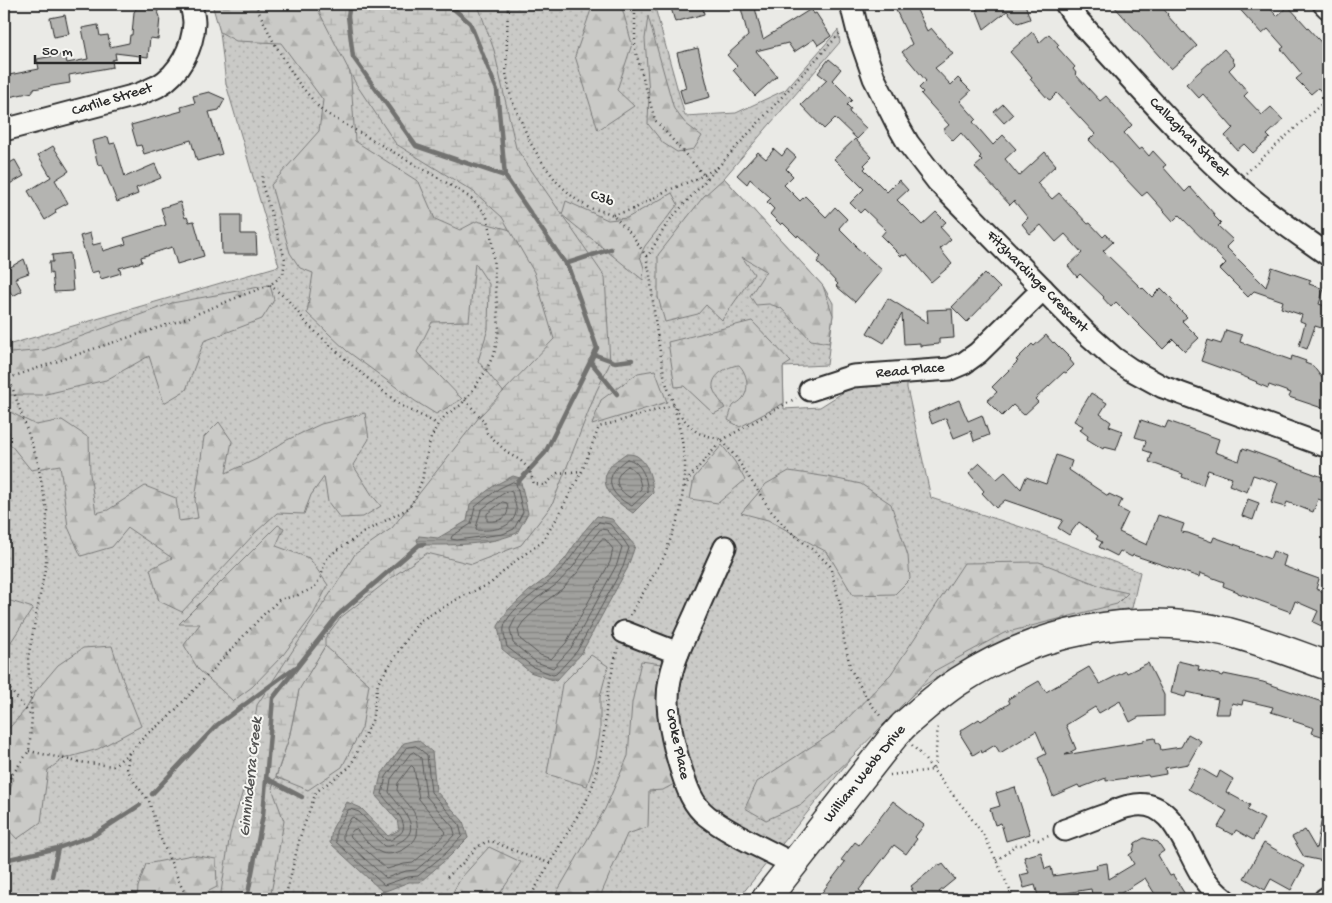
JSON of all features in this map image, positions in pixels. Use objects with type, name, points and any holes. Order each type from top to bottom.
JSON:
[{"type":"main road","name":"William Webb Drive","points":[[766,899],[898,731],[938,695],[977,669],[998,659],[1042,641],[1064,635],[1110,626],[1172,624],[1226,632],[1260,641],[1328,666]]},
{"type":"street","name":"Carlile Street","points":[[4,130],[140,94],[159,85],[175,72],[182,63],[191,44],[194,23],[191,4]]},
{"type":"street","name":"Fitzhardinge Crescent","points":[[851,4],[858,32],[874,78],[908,143],[938,182],[1086,332],[1114,358],[1163,387],[1328,447]]},
{"type":"street","name":"Callaghan Street","points":[[1066,4],[1074,16],[1191,143],[1234,183],[1274,216],[1328,254]]},
{"type":"street","points":[[1324,4],[1328,8]]},
{"type":"street","name":"Read Place","points":[[810,390],[853,376],[950,369],[964,363],[978,353],[1043,289]]},
{"type":"street","name":"Croke Place","points":[[725,547],[678,654],[670,678],[668,699],[676,752],[688,790],[705,815],[734,833],[793,864]]},
{"type":"street","points":[[624,632],[678,654]]},
{"type":"street","points":[[1065,830],[1130,805],[1144,805],[1157,808],[1173,821],[1203,877],[1224,899]]},
{"type":"path","points":[[29,751],[79,762],[113,766],[129,753],[147,734],[168,718],[279,600],[314,588],[321,577],[325,561],[333,553],[366,531],[410,508],[423,477],[424,461],[431,438],[438,424],[465,400],[486,371],[495,351],[499,328],[492,243],[486,214],[471,198],[322,111],[297,81],[273,41],[255,4]]},
{"type":"path","name":"C3b","points":[[508,4],[506,73],[511,98],[531,144],[557,182],[574,198],[589,208],[612,215],[632,235],[646,256],[665,380],[678,424]]},
{"type":"path","points":[[635,4],[635,49],[655,120],[708,180]]},
{"type":"path","points":[[646,256],[648,256],[668,222],[847,26]]},
{"type":"path","points":[[1234,183],[1328,98]]},
{"type":"path","points":[[612,215],[634,210],[664,192],[720,166]]},
{"type":"path","points":[[4,379],[182,320],[270,285],[283,275],[284,259],[262,184],[263,173]]},
{"type":"path","points":[[270,285],[288,300],[308,325],[355,368],[400,405],[438,424]]},
{"type":"path","points":[[4,367],[37,459],[47,511],[46,564],[28,658],[32,717],[29,751],[4,786]]},
{"type":"path","points":[[684,490],[690,477],[722,440],[810,390]]},
{"type":"path","points":[[465,400],[484,421],[487,433],[509,454],[520,460],[529,469],[534,484],[545,485],[558,472],[582,471]]},
{"type":"path","points":[[285,899],[300,837],[316,792],[350,767],[372,721],[378,683],[419,621],[463,596],[490,584],[514,562],[542,542],[582,471],[599,427],[674,406],[698,433],[722,440],[776,517]]},
{"type":"path","points":[[4,682],[32,717]]},
{"type":"path","points":[[883,774],[889,776],[933,770],[940,717]]},
{"type":"path","points":[[129,753],[127,769],[149,801],[160,837],[182,888],[189,899]]},
{"type":"path","points":[[996,860],[1016,845],[1023,845],[1032,838],[1038,840],[1065,830]]},
{"type":"path","points":[[447,876],[478,848],[486,842],[492,841],[550,863]]},
{"type":"path","points":[[529,899],[555,855]]},
{"type":"path","points":[[4,888],[13,899]]},
{"type":"green space","points":[[212,4],[334,4],[339,15],[351,79],[355,141],[419,182],[435,219],[460,230],[477,221],[518,232],[587,342],[505,394],[478,361],[488,329],[489,284],[475,263],[469,321],[432,322],[417,352],[462,399],[436,414],[415,401],[347,351],[307,313],[313,273],[300,268],[290,253],[271,185],[319,131],[323,100],[281,43],[236,41],[220,32]]},
{"type":"green space","points":[[213,4],[654,4],[685,116],[736,113],[785,90],[838,30],[840,42],[724,178],[823,286],[833,303],[827,365],[783,367],[784,409],[820,407],[850,388],[907,383],[931,498],[1027,529],[1140,572],[1132,608],[1057,620],[981,651],[921,687],[868,737],[738,899],[4,899],[4,331],[11,344],[279,266],[226,84],[220,32]]},
{"type":"green space","points":[[315,4],[474,4],[479,8],[494,50],[516,148],[605,277],[610,363],[596,392],[552,505],[521,545],[472,564],[427,553],[395,575],[340,618],[325,638],[325,646],[299,690],[289,738],[272,788],[284,821],[270,899],[220,899],[230,834],[248,774],[257,705],[355,554],[392,528],[480,416],[554,339],[534,272],[502,217],[474,192],[396,144],[356,84]]},
{"type":"green space","points":[[593,4],[621,4],[632,44],[617,90],[634,106],[598,130],[575,56]]},
{"type":"green space","points":[[648,16],[674,109],[686,124],[702,136],[694,149],[677,152],[663,143],[648,124],[649,94],[645,39]]},
{"type":"green space","points":[[724,178],[823,286],[833,315],[829,343],[811,340],[781,308],[769,304],[756,305],[750,296],[766,271],[742,257],[754,274],[722,320],[706,305],[698,314],[665,322],[658,297],[658,255],[704,196]]},
{"type":"green space","points":[[672,193],[678,204],[645,246],[640,256],[644,268],[643,280],[562,215],[566,201],[608,220],[627,218]]},
{"type":"green space","points":[[270,285],[274,300],[262,319],[204,341],[186,390],[164,403],[149,356],[106,380],[42,395],[4,395],[4,344],[11,353],[44,350],[172,303]]},
{"type":"green space","points":[[752,321],[791,362],[783,367],[784,403],[740,427],[728,420],[733,406],[745,394],[746,376],[742,368],[739,365],[730,367],[716,376],[713,386],[714,391],[725,408],[714,414],[684,386],[675,387],[668,342]]},
{"type":"green space","points":[[655,370],[667,402],[592,425],[601,400],[638,373]]},
{"type":"green space","points":[[4,409],[36,425],[62,420],[89,438],[90,474],[96,513],[108,510],[145,486],[176,498],[179,521],[198,518],[195,500],[204,437],[219,422],[232,441],[226,473],[257,459],[287,440],[321,424],[365,413],[369,439],[353,465],[381,506],[363,517],[340,518],[328,502],[324,477],[311,495],[304,514],[277,513],[256,532],[182,612],[159,601],[150,569],[172,558],[128,528],[112,547],[81,556],[68,527],[60,465],[31,470],[6,439]]},
{"type":"green space","points":[[722,445],[735,462],[745,480],[718,503],[690,499],[694,478]]},
{"type":"green space","points":[[789,471],[861,484],[891,504],[908,556],[910,579],[895,594],[853,595],[827,552],[768,520],[741,513],[766,484]]},
{"type":"green space","points":[[278,525],[284,528],[276,546],[309,558],[328,585],[313,615],[283,655],[252,687],[233,701],[198,669],[184,645],[200,624],[179,624]]},
{"type":"green space","points":[[1039,562],[1106,588],[1128,593],[1117,604],[1004,633],[936,670],[853,756],[802,804],[766,820],[745,808],[757,782],[835,731],[891,674],[964,563]]},
{"type":"green space","points":[[4,599],[33,608],[7,648],[4,647]]},
{"type":"green space","points":[[112,646],[141,726],[98,749],[63,759],[48,770],[41,822],[17,839],[4,825],[4,816],[13,778],[4,776],[4,734],[26,709],[36,691],[58,665],[83,648]]},
{"type":"green space","points":[[325,646],[369,684],[362,728],[342,767],[308,790],[276,777],[289,738],[299,689]]},
{"type":"green space","points":[[591,655],[608,666],[600,697],[600,732],[596,757],[587,786],[547,774],[562,684]]},
{"type":"green space","points":[[641,661],[661,664],[663,741],[674,784],[663,790],[649,791],[648,827],[627,834],[599,899],[553,899],[605,809],[628,756],[632,703]]},
{"type":"green space","points":[[489,847],[521,862],[501,892],[492,899],[449,899],[461,878]]},
{"type":"green space","points":[[192,855],[216,859],[217,887],[205,893],[179,899],[137,899],[138,887],[146,864]]},
{"type":"water","points":[[625,454],[632,454],[641,459],[649,473],[653,488],[653,493],[633,513],[610,494],[605,481],[606,474],[611,465]]},
{"type":"water","points":[[513,476],[520,478],[528,513],[517,533],[482,543],[419,545],[417,540],[419,536],[438,538],[467,521],[470,504],[495,485]]},
{"type":"water","points":[[597,516],[612,519],[635,546],[627,569],[581,654],[556,681],[530,672],[502,649],[498,626],[508,610],[549,576],[565,559]]},
{"type":"water","points":[[418,740],[432,752],[436,791],[463,821],[468,838],[420,882],[409,882],[383,892],[330,843],[332,829],[347,802],[361,808],[388,836],[399,830],[397,820],[376,796],[381,775],[404,743]]},
{"type":"building","points":[[155,4],[160,17],[158,39],[150,38],[148,57],[115,53],[116,59],[112,60],[113,67],[69,75],[70,83],[33,89],[33,92],[4,98],[4,76],[39,69],[37,59],[65,54],[67,63],[88,59],[82,28],[98,25],[100,36],[108,35],[110,47],[129,43],[130,35],[132,35],[134,12],[138,6]]},
{"type":"building","points":[[670,4],[702,4],[704,14],[675,22]]},
{"type":"building","points":[[740,4],[754,4],[763,39],[811,9],[814,14],[816,13],[831,36],[818,45],[814,39],[794,52],[788,43],[756,51],[777,76],[755,96],[733,70],[737,66],[727,55],[748,36]]},
{"type":"building","points":[[893,4],[914,4],[927,31],[931,28],[953,54],[935,68],[951,85],[958,78],[971,91],[960,101],[976,119],[973,122],[993,145],[1003,135],[1016,149],[1005,159],[1019,176],[1045,152],[1056,165],[1037,183],[1052,199],[1059,193],[1088,224],[1090,223],[1103,237],[1106,234],[1113,242],[1103,251],[1142,289],[1152,297],[1161,288],[1173,300],[1171,301],[1187,317],[1182,321],[1199,338],[1185,351],[1173,339],[1163,349],[1116,302],[1111,307],[1104,297],[1080,274],[1077,277],[1068,266],[1082,253],[1065,234],[1056,242],[1041,225],[1030,234],[1022,224],[1028,218],[1014,201],[1010,205],[975,167],[982,161],[979,158],[981,156],[961,133],[953,141],[943,130],[949,125],[921,94],[923,92],[919,88],[926,81],[902,52],[912,44]]},
{"type":"building","points":[[982,4],[1025,4],[1030,19],[1018,23],[1007,11],[984,29],[975,6]]},
{"type":"building","points":[[1112,4],[1159,4],[1183,33],[1197,46],[1171,69]]},
{"type":"building","points":[[1235,4],[1266,4],[1277,16],[1288,6],[1328,50],[1328,99],[1318,88],[1311,94],[1296,79],[1302,74],[1281,49],[1284,47],[1268,29],[1262,34]]},
{"type":"building","points":[[65,15],[69,34],[54,37],[50,18]]},
{"type":"building","points":[[1032,32],[1039,43],[1049,34],[1059,45],[1057,47],[1075,67],[1073,69],[1075,74],[1100,101],[1106,96],[1132,125],[1124,133],[1139,150],[1142,148],[1149,156],[1153,151],[1166,165],[1163,167],[1185,192],[1190,187],[1221,223],[1218,226],[1233,240],[1226,247],[1266,287],[1272,267],[1311,280],[1309,284],[1324,289],[1319,304],[1328,307],[1328,330],[1315,326],[1307,349],[1299,346],[1305,323],[1300,321],[1302,315],[1281,308],[1283,301],[1254,291],[1248,297],[1220,269],[1226,263],[1179,215],[1173,221],[1147,192],[1142,196],[1089,140],[1095,134],[1057,93],[1050,100],[1048,99],[1010,52]]},
{"type":"building","points":[[698,48],[710,97],[684,104],[680,90],[686,88],[677,53]]},
{"type":"building","points":[[1224,49],[1235,64],[1229,70],[1248,92],[1244,96],[1262,115],[1271,107],[1283,120],[1267,135],[1270,138],[1253,153],[1244,144],[1237,150],[1225,136],[1233,128],[1203,94],[1199,98],[1186,84]]},
{"type":"building","points":[[829,59],[841,69],[832,80],[852,100],[847,105],[851,109],[849,112],[867,129],[857,139],[835,118],[824,129],[801,105],[827,80],[818,73]]},
{"type":"building","points":[[209,92],[225,99],[219,110],[209,112],[222,154],[197,161],[191,140],[144,154],[141,145],[137,146],[131,125],[182,111],[181,107],[195,103],[193,96]]},
{"type":"building","points":[[1003,104],[1013,115],[1004,123],[994,112]]},
{"type":"building","points":[[108,137],[110,144],[115,143],[125,177],[155,164],[161,178],[136,188],[138,194],[117,202],[102,164],[98,165],[92,141]]},
{"type":"building","points":[[855,139],[872,157],[864,165],[866,167],[864,169],[887,192],[899,180],[908,190],[897,200],[922,225],[936,212],[946,222],[940,227],[951,239],[940,249],[952,264],[931,282],[907,254],[901,256],[881,236],[886,230],[864,209],[860,213],[850,203],[864,189],[834,159]]},
{"type":"building","points":[[53,146],[69,171],[55,180],[68,203],[55,210],[56,213],[45,220],[28,191],[51,177],[38,155]]},
{"type":"building","points":[[774,149],[782,156],[787,149],[796,157],[786,169],[793,176],[784,185],[800,201],[805,196],[826,217],[835,207],[847,219],[839,228],[855,246],[882,270],[855,302],[836,286],[838,284],[817,262],[821,257],[798,235],[797,237],[783,223],[781,225],[770,214],[774,209],[767,202],[771,198],[750,179],[747,184],[737,175],[758,152],[766,159]]},
{"type":"building","points":[[15,160],[24,176],[4,187],[4,166]]},
{"type":"building","points":[[180,202],[185,218],[187,217],[189,222],[194,221],[204,256],[177,264],[172,247],[141,257],[142,262],[119,268],[121,273],[101,279],[98,271],[91,273],[80,236],[90,233],[93,245],[101,243],[103,251],[126,244],[124,238],[166,225],[161,208]]},
{"type":"building","points":[[221,215],[241,215],[241,234],[256,234],[257,254],[222,254]]},
{"type":"building","points":[[70,253],[73,291],[54,292],[49,262],[53,262],[52,255]]},
{"type":"building","points":[[4,258],[9,268],[24,259],[29,273],[15,278],[22,291],[13,296],[7,287],[4,289]]},
{"type":"building","points":[[985,273],[1000,288],[967,322],[952,307]]},
{"type":"building","points":[[888,298],[928,323],[927,310],[952,309],[954,338],[939,339],[939,344],[920,346],[920,343],[904,344],[902,314],[884,343],[867,333]]},
{"type":"building","points":[[1226,330],[1242,335],[1240,342],[1291,360],[1292,356],[1306,361],[1305,363],[1313,366],[1328,386],[1328,410],[1289,397],[1291,393],[1269,385],[1268,388],[1240,375],[1201,361],[1208,340],[1221,344]]},
{"type":"building","points":[[1046,335],[1071,359],[1074,365],[1035,399],[1038,402],[1024,415],[1013,405],[1002,416],[987,401],[997,392],[992,387],[1032,344],[1034,346]]},
{"type":"building","points":[[1091,393],[1107,403],[1100,414],[1111,422],[1109,426],[1123,431],[1116,450],[1104,447],[1103,449],[1087,439],[1088,436],[1080,430],[1083,426],[1074,421]]},
{"type":"building","points":[[959,400],[968,421],[982,415],[989,435],[974,441],[971,431],[954,438],[946,418],[932,424],[928,413]]},
{"type":"building","points":[[1141,420],[1165,428],[1168,421],[1219,439],[1215,452],[1239,461],[1243,448],[1328,479],[1328,503],[1318,499],[1313,512],[1287,502],[1285,507],[1271,503],[1278,483],[1253,475],[1247,492],[1229,485],[1232,478],[1208,470],[1203,485],[1182,477],[1183,474],[1149,462],[1152,453],[1143,450],[1145,440],[1135,437]]},
{"type":"building","points":[[1056,455],[1072,461],[1069,470],[1108,496],[1109,494],[1122,500],[1118,508],[1128,513],[1119,532],[1147,545],[1158,515],[1184,524],[1181,532],[1212,542],[1214,537],[1270,559],[1273,551],[1286,556],[1283,566],[1319,579],[1316,589],[1326,593],[1328,586],[1328,629],[1313,622],[1318,611],[1295,601],[1291,612],[1238,593],[1223,586],[1224,582],[1200,573],[1199,577],[1133,555],[1132,557],[1120,551],[1117,556],[1099,547],[1102,542],[1096,539],[1098,536],[1079,522],[1069,535],[1058,528],[1063,520],[1005,500],[996,508],[982,493],[984,491],[969,473],[980,463],[997,479],[1005,472],[1021,489],[1026,477],[1046,484]]},
{"type":"building","points":[[1248,499],[1259,503],[1253,520],[1242,516]]},
{"type":"building","points":[[1178,661],[1199,666],[1198,670],[1263,682],[1328,704],[1328,738],[1312,733],[1314,728],[1271,712],[1273,707],[1243,700],[1242,705],[1232,703],[1230,714],[1215,714],[1218,699],[1187,692],[1185,697],[1171,693]]},
{"type":"building","points":[[1148,663],[1164,695],[1164,716],[1139,717],[1130,722],[1120,701],[1099,713],[1095,707],[1066,725],[1076,749],[1065,755],[1143,742],[1143,740],[1155,738],[1161,750],[1181,747],[1188,734],[1201,741],[1188,764],[1165,768],[1166,774],[1106,781],[1106,778],[1080,788],[1078,785],[1053,796],[1038,758],[1046,754],[1036,731],[1000,753],[995,745],[982,753],[981,750],[973,755],[960,734],[960,731],[979,719],[981,721],[1010,703],[1008,699],[1039,681],[1046,692],[1089,667],[1100,684]]},
{"type":"building","points":[[1200,768],[1217,778],[1220,771],[1233,779],[1226,792],[1250,805],[1247,810],[1264,819],[1253,840],[1236,830],[1233,835],[1218,827],[1227,811],[1188,789]]},
{"type":"building","points":[[1015,787],[1030,834],[1006,841],[1001,823],[995,825],[990,809],[1000,806],[996,793]]},
{"type":"building","points":[[893,801],[924,825],[906,854],[894,845],[859,890],[871,899],[817,899],[845,862],[841,860],[855,842],[859,845]]},
{"type":"building","points":[[1323,813],[1328,814],[1328,862],[1304,857],[1292,837],[1305,830],[1316,849]]},
{"type":"building","points":[[1144,838],[1158,842],[1164,851],[1158,855],[1170,876],[1173,875],[1188,899],[1158,899],[1145,878],[1115,897],[1097,899],[1093,899],[1091,889],[1039,899],[1035,885],[1024,888],[1020,875],[1029,873],[1024,857],[1041,852],[1045,869],[1051,867],[1053,876],[1097,869],[1096,865],[1107,863],[1109,879],[1134,864],[1129,855],[1133,852],[1135,843]]},
{"type":"building","points":[[1264,843],[1304,866],[1291,890],[1271,879],[1265,890],[1244,878]]},
{"type":"building","points":[[939,864],[940,866],[943,864],[955,879],[939,892],[946,899],[919,899],[911,889],[913,889],[911,886]]},
{"type":"waterway","name":"Ginninderra Creek","points":[[350,4],[348,16],[353,57],[416,146],[505,176],[569,269],[597,348],[545,453],[518,482]]},
{"type":"waterway","points":[[448,4],[470,23],[497,90],[505,176]]},
{"type":"waterway","points":[[565,264],[611,249]]},
{"type":"waterway","points":[[593,354],[615,362],[632,360]]},
{"type":"waterway","points":[[590,361],[617,394]]},
{"type":"waterway","name":"Ginninderra Creek","points":[[247,899],[263,815],[273,698],[338,615],[419,545],[424,544]]},
{"type":"waterway","name":"Ginninderra Creek","points":[[152,794],[217,725],[294,668]]},
{"type":"waterway","points":[[266,778],[302,797]]},
{"type":"waterway","name":"Ginninderra Creek","points":[[9,859],[58,848],[94,835],[140,805]]},
{"type":"waterway","points":[[52,876],[58,848]]}]
